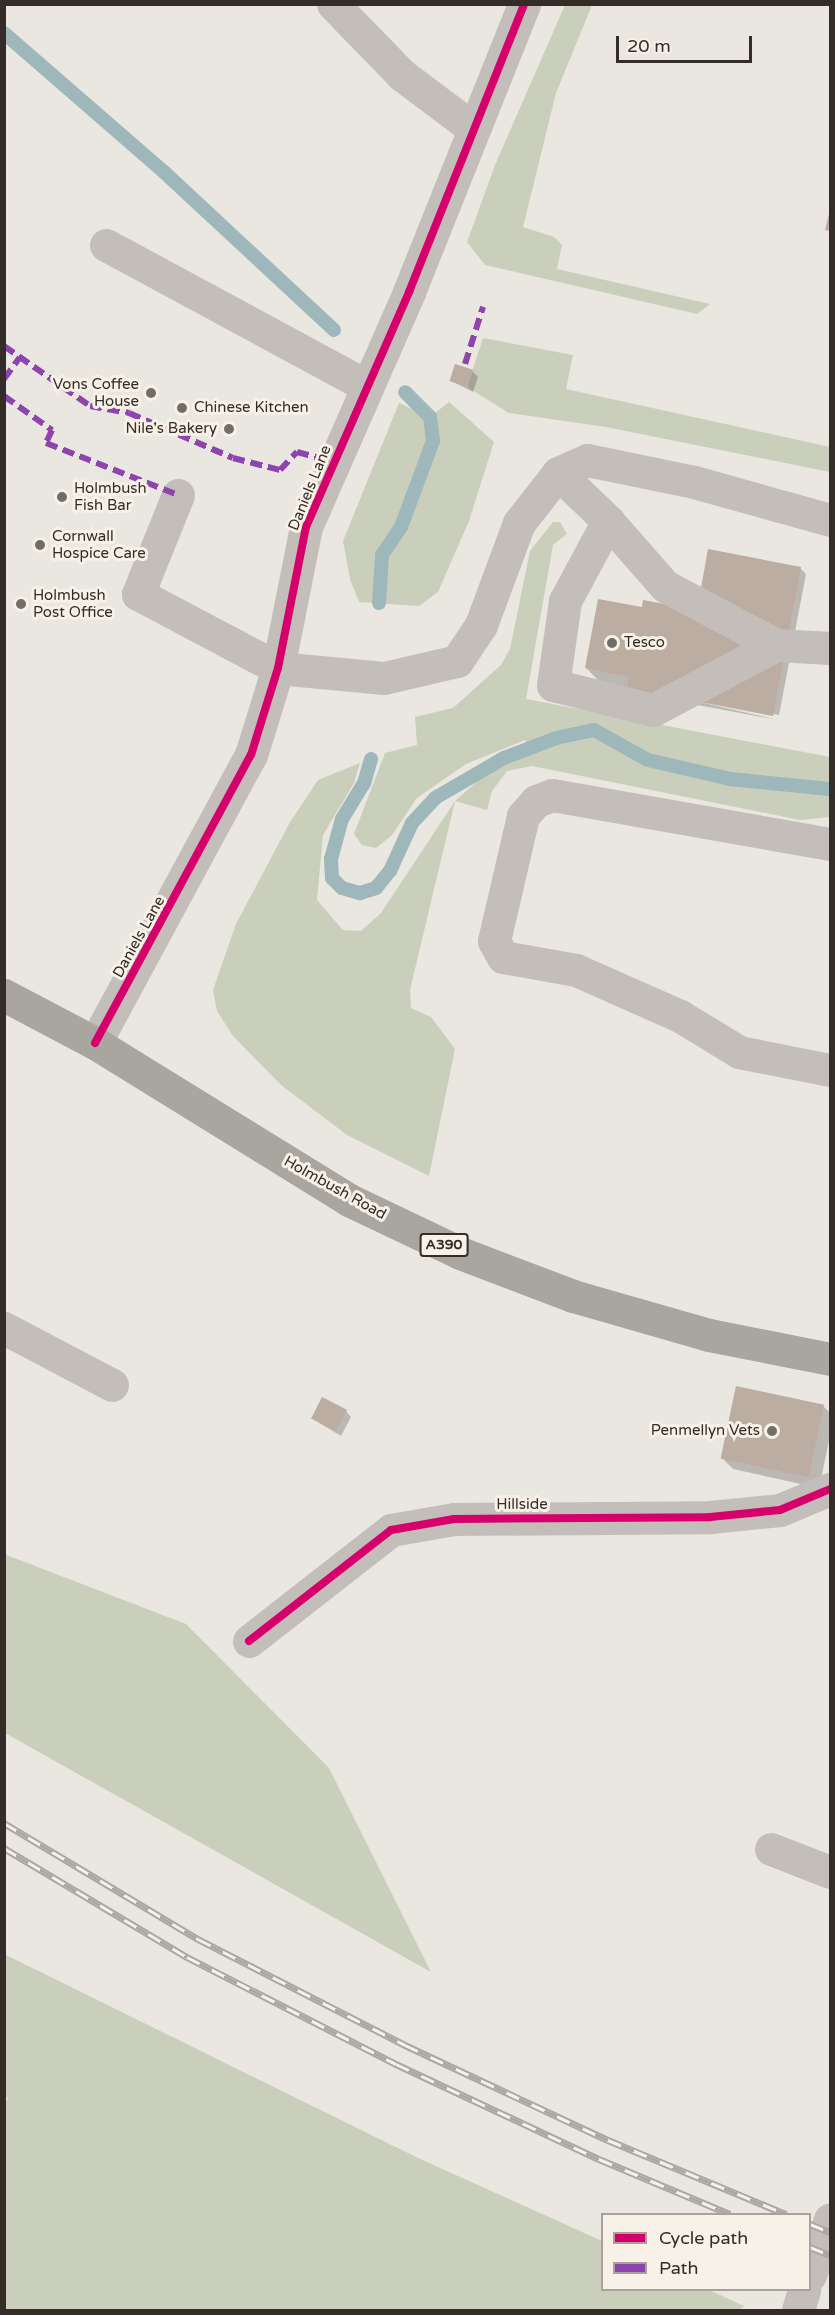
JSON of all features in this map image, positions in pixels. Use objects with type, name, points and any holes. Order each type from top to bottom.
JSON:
[{"type":"highway","name":"Holmbush Road","points":[[4,995],[94,1043],[349,1200],[460,1253],[584,1300],[709,1335],[831,1359]]},
{"type":"street","points":[[333,4],[402,75],[474,129]]},
{"type":"street","name":"Daniels Lane","points":[[94,1043],[251,755],[278,668],[306,527],[367,386],[524,4]]},
{"type":"street","points":[[106,245],[367,386]]},
{"type":"street","points":[[178,495],[138,594],[278,668],[384,678],[457,661],[481,625],[519,523],[558,473],[587,460],[694,482],[831,520]]},
{"type":"street","points":[[558,473],[608,521],[665,586],[776,645],[831,648]]},
{"type":"street","points":[[608,521],[565,601],[554,685],[653,710],[776,645]]},
{"type":"street","points":[[831,844],[552,795],[536,801],[523,816],[494,941],[503,957],[576,970],[680,1016],[739,1052],[831,1070]]},
{"type":"street","points":[[4,1328],[112,1385]]},
{"type":"street","name":"Hillside","points":[[249,1641],[391,1530],[454,1519],[722,1516],[780,1510],[831,1490]]},
{"type":"street","points":[[771,1849],[831,1872]]},
{"type":"street","points":[[811,2272],[831,2219]]},
{"type":"street","points":[[798,2310],[803,2291]]},
{"type":"green space","points":[[565,5],[592,5],[556,93],[523,227],[554,237],[562,245],[557,269],[710,304],[697,314],[485,265],[467,242],[495,165]]},
{"type":"green space","points":[[483,338],[573,355],[566,389],[830,447],[830,472],[606,427],[509,413],[467,387]]},
{"type":"green space","points":[[449,402],[494,442],[469,521],[438,592],[419,606],[359,602],[350,579],[343,541],[399,403],[430,417]]},
{"type":"green space","points":[[553,522],[560,522],[567,534],[553,545],[526,699],[830,757],[830,817],[800,820],[532,766],[507,771],[492,791],[487,810],[455,801],[483,776],[530,754],[525,740],[466,764],[417,798],[392,835],[376,848],[362,845],[354,834],[385,753],[417,745],[415,717],[453,708],[501,665],[510,649],[530,551]]},
{"type":"green space","points":[[360,763],[354,783],[323,835],[317,900],[343,930],[361,931],[381,913],[455,801],[410,990],[411,1008],[431,1017],[455,1049],[429,1176],[347,1135],[281,1085],[233,1036],[217,1011],[213,990],[236,924],[289,824],[318,780]]},
{"type":"green space","points":[[4,1554],[186,1624],[329,1768],[431,1972],[5,1733]]},
{"type":"green space","points":[[4,1954],[416,2157],[601,2241],[601,2291],[711,2291],[744,2306],[739,2310],[5,2310],[4,2104],[8,2098],[4,2095]]},
{"type":"building","points":[[830,210],[830,231],[825,230]]},
{"type":"building","points":[[455,364],[473,370],[468,387],[449,381]]},
{"type":"building","name":"Tesco","points":[[708,549],[801,567],[773,716],[627,688],[629,677],[585,668],[598,599],[642,607],[643,600],[697,610]]},
{"type":"building","name":"Penmellyn Vets","points":[[736,1386],[824,1405],[809,1477],[721,1458]]},
{"type":"building","points":[[322,1397],[347,1410],[336,1431],[311,1418]]},
{"type":"waterway","points":[[4,33],[164,172],[334,330]]},
{"type":"waterway","points":[[379,603],[382,555],[401,527],[433,441],[430,417],[405,392]]},
{"type":"waterway","points":[[371,759],[364,783],[342,819],[331,859],[332,878],[342,888],[360,893],[376,888],[390,871],[412,823],[435,798],[504,758],[556,738],[594,730],[648,760],[730,779],[830,789]]},
{"type":"railway","points":[[4,1823],[198,1939],[405,2045],[608,2140],[784,2213]]},
{"type":"railway","points":[[4,1848],[187,1957],[396,2064],[599,2159],[728,2213]]},
{"type":"railway","points":[[811,2224],[830,2232]]},
{"type":"railway","points":[[811,2247],[830,2255]]},
{"type":"marked path","points":[[465,364],[483,307]]},
{"type":"marked path","points":[[4,346],[90,406],[129,413],[233,458],[280,470],[297,452],[334,462]]},
{"type":"marked path","points":[[4,379],[20,357]]},
{"type":"marked path","points":[[4,396],[52,430],[46,443],[178,495]]},
{"type":"cycle path","points":[[95,1043],[251,755],[278,668],[306,527],[409,292],[524,4]]},
{"type":"cycle path","points":[[249,1641],[391,1530],[454,1519],[710,1517],[780,1510],[830,1489]]},
{"type":"place","name":"Vons Coffee House","points":[[151,393]]},
{"type":"place","name":"Chinese Kitchen","points":[[182,408]]},
{"type":"place","name":"Nile's Bakery","points":[[229,429]]},
{"type":"place","name":"Holmbush Fish Bar","points":[[62,497]]},
{"type":"place","name":"Cornwall Hospice Care","points":[[40,545]]},
{"type":"place","name":"Holmbush Post Office","points":[[21,604]]},
{"type":"place","name":"Tesco","points":[[612,643]]},
{"type":"place","name":"Penmellyn Vets","points":[[772,1431]]}]
